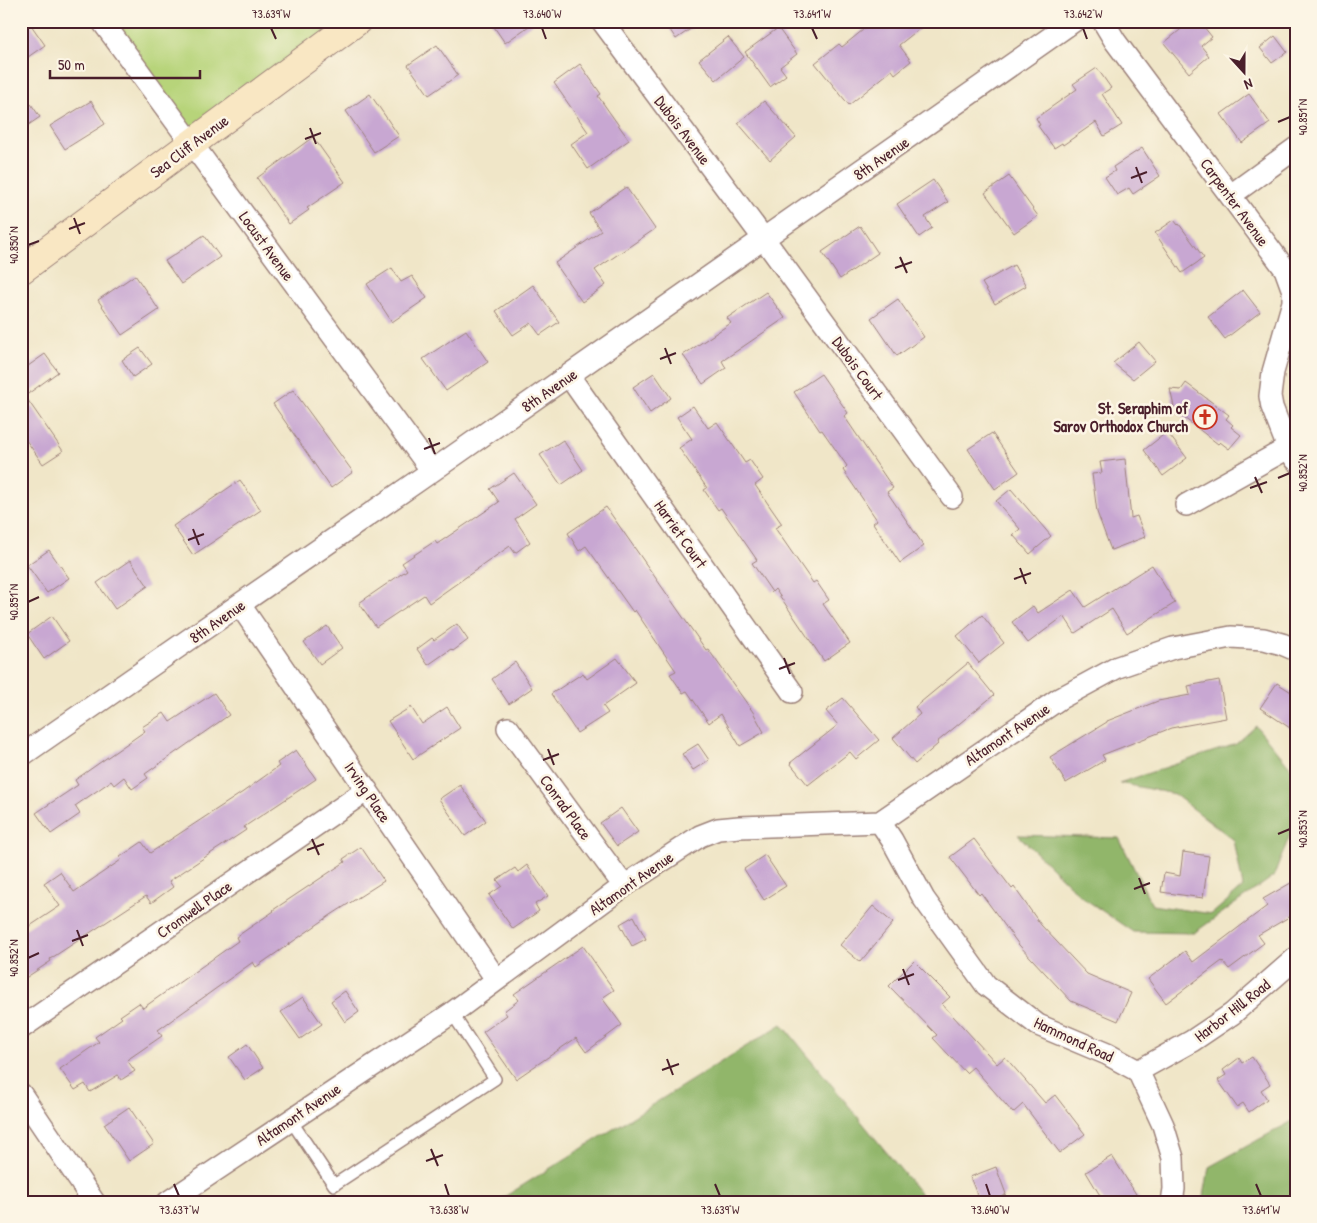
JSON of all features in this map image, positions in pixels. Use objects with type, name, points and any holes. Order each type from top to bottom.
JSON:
[{"type":"street","name":"Locust Avenue","points":[[102,21],[432,472]]},
{"type":"street","name":"Sea Cliff Avenue","points":[[21,270],[357,21]]},
{"type":"street","name":"Dubois Avenue","points":[[602,21],[764,239]]},
{"type":"street","name":"8th Avenue","points":[[21,756],[432,472],[1074,21]]},
{"type":"street","name":"Carpenter Avenue","points":[[1103,21],[1115,40],[1285,269],[1293,292],[1293,302],[1273,372],[1270,396],[1272,407],[1292,454]]},
{"type":"street","points":[[1231,195],[1296,148]]},
{"type":"street","name":"Dubois Court","points":[[764,239],[952,497]]},
{"type":"street","name":"Harriet Court","points":[[569,376],[792,692]]},
{"type":"street","points":[[1186,505],[1292,454]]},
{"type":"street","name":"Irving Place","points":[[240,606],[496,979]]},
{"type":"street","name":"Altamont Avenue","points":[[168,1202],[290,1119],[452,1013],[624,886],[700,836],[718,829],[739,826],[880,822],[1059,699],[1118,667],[1173,648],[1231,637],[1264,639],[1296,650]]},
{"type":"street","name":"Conrad Place","points":[[508,728],[624,886]]},
{"type":"street","name":"Cromwell Place","points":[[21,1028],[367,790]]},
{"type":"street","name":"Hammond Road","points":[[880,822],[924,900],[986,985],[1038,1025],[1107,1054],[1138,1071]]},
{"type":"street","name":"Harbor Hill Road","points":[[1138,1071],[1192,1041],[1232,1014],[1296,958]]},
{"type":"street","points":[[1138,1071],[1163,1125],[1173,1158],[1174,1190],[1172,1202]]},
{"type":"street","points":[[21,1094],[94,1202]]},
{"type":"lane","points":[[290,1119],[334,1185],[495,1078],[452,1013]]},
{"type":"green space","points":[[102,21],[357,21],[192,144]]},
{"type":"green space","points":[[1256,726],[1296,774],[1296,819],[1274,876],[1194,933],[1133,932],[1082,897],[1018,835],[1119,838],[1152,905],[1212,914],[1243,887],[1234,840],[1174,794],[1119,783],[1236,744]]},
{"type":"green space","points":[[782,1024],[927,1202],[496,1202]]},
{"type":"green space","points":[[1296,1119],[1296,1202],[1203,1202],[1209,1167]]},
{"type":"building","points":[[490,21],[536,21],[505,43]]},
{"type":"building","points":[[664,21],[702,21],[676,39]]},
{"type":"building","points":[[874,21],[929,21],[899,45],[911,61],[895,74],[892,70],[849,105],[815,63],[839,44],[842,47]]},
{"type":"building","points":[[1191,21],[1199,21],[1212,37],[1201,46],[1209,56],[1189,73],[1164,43]]},
{"type":"building","points":[[31,25],[45,45],[21,62],[21,32]]},
{"type":"building","points":[[778,28],[797,54],[780,67],[786,75],[770,87],[745,52]]},
{"type":"building","points":[[1275,36],[1287,52],[1272,63],[1260,48]]},
{"type":"building","points":[[728,37],[744,57],[716,80],[699,60]]},
{"type":"building","points":[[437,45],[458,75],[429,95],[408,65]]},
{"type":"building","points":[[580,64],[601,94],[598,96],[629,140],[588,169],[571,144],[588,132],[554,83]]},
{"type":"building","points":[[1097,68],[1111,88],[1102,94],[1122,125],[1104,136],[1096,122],[1063,145],[1062,143],[1054,148],[1038,126],[1040,125],[1036,118],[1077,89],[1073,84]]},
{"type":"building","points":[[370,94],[399,136],[374,152],[346,111]]},
{"type":"building","points":[[1249,94],[1270,123],[1242,143],[1221,114]]},
{"type":"building","points":[[91,101],[105,124],[65,149],[50,126]]},
{"type":"building","points":[[764,101],[796,137],[770,160],[738,123]]},
{"type":"building","points":[[31,104],[40,117],[27,126],[21,118],[21,110]]},
{"type":"building","points":[[313,137],[345,182],[307,208],[309,210],[289,224],[257,178]]},
{"type":"building","points":[[1142,148],[1160,176],[1133,194],[1129,188],[1117,195],[1105,177],[1115,171],[1113,167]]},
{"type":"building","points":[[1009,176],[1038,216],[1014,233],[985,193]]},
{"type":"building","points":[[933,180],[948,202],[925,217],[932,228],[919,237],[897,204]]},
{"type":"building","points":[[626,187],[655,229],[595,270],[606,285],[582,302],[555,263],[601,231],[589,213]]},
{"type":"building","points":[[1174,220],[1204,258],[1182,273],[1155,233]]},
{"type":"building","points":[[860,226],[878,253],[840,279],[822,252]]},
{"type":"building","points":[[204,235],[220,257],[181,284],[165,261]]},
{"type":"building","points":[[1014,265],[1026,286],[995,304],[982,283]]},
{"type":"building","points":[[392,268],[401,282],[412,276],[427,298],[392,322],[367,284]]},
{"type":"building","points":[[135,275],[159,310],[122,335],[98,300]]},
{"type":"building","points":[[533,285],[559,322],[540,335],[531,323],[513,335],[496,311]]},
{"type":"building","points":[[1243,290],[1260,312],[1225,339],[1208,317]]},
{"type":"building","points":[[766,292],[785,318],[722,361],[726,368],[703,384],[683,355],[731,323],[727,318]]},
{"type":"building","points":[[898,299],[924,337],[897,356],[871,318]]},
{"type":"building","points":[[466,330],[488,362],[446,391],[423,359]]},
{"type":"building","points":[[1139,342],[1155,361],[1133,379],[1113,363]]},
{"type":"building","points":[[140,348],[152,364],[133,377],[122,360]]},
{"type":"building","points":[[45,354],[58,372],[25,396],[63,451],[43,464],[21,433],[21,371]]},
{"type":"building","points":[[654,373],[671,398],[650,413],[633,387]]},
{"type":"building","points":[[821,374],[848,413],[844,416],[893,488],[887,492],[924,546],[900,563],[873,523],[877,520],[843,470],[847,466],[822,430],[820,431],[794,392]]},
{"type":"building","name":"St. Seraphim of Sarov Orthodox Church","points":[[1186,383],[1229,415],[1226,419],[1233,425],[1231,427],[1241,435],[1229,449],[1220,442],[1218,444],[1175,411],[1170,389],[1181,390]]},
{"type":"building","points":[[293,390],[353,472],[331,488],[273,404]]},
{"type":"building","points":[[693,406],[708,428],[717,422],[745,463],[750,460],[763,479],[755,485],[782,524],[775,528],[813,583],[816,581],[829,600],[823,604],[850,643],[824,661],[775,589],[772,592],[752,563],[757,560],[721,508],[718,510],[704,490],[707,488],[679,448],[692,439],[677,417]]},
{"type":"building","points":[[1167,432],[1187,458],[1163,476],[1144,450]]},
{"type":"building","points":[[992,433],[1019,472],[995,489],[968,449]]},
{"type":"building","points":[[563,440],[583,470],[561,485],[540,455]]},
{"type":"building","points":[[1125,459],[1131,518],[1137,516],[1145,537],[1111,550],[1097,512],[1092,474],[1102,473],[1100,462]]},
{"type":"building","points":[[514,473],[536,504],[515,519],[530,542],[515,553],[510,546],[429,603],[424,595],[376,627],[359,603],[407,570],[402,563],[435,541],[437,544],[499,502],[490,489]]},
{"type":"building","points":[[240,480],[261,510],[193,555],[173,526]]},
{"type":"building","points":[[1011,489],[1051,536],[1030,554],[1013,535],[1020,529],[996,501]]},
{"type":"building","points":[[606,507],[706,650],[708,649],[753,712],[764,732],[740,746],[721,714],[709,723],[687,691],[683,693],[670,674],[676,671],[635,610],[633,612],[586,546],[579,551],[568,533]]},
{"type":"building","points":[[49,550],[69,578],[47,593],[27,565]]},
{"type":"building","points":[[130,560],[148,586],[115,609],[97,583]]},
{"type":"building","points":[[1152,565],[1175,603],[1127,633],[1112,609],[1075,633],[1064,616],[1028,643],[1012,622],[1033,606],[1038,613],[1073,590],[1085,607]]},
{"type":"building","points":[[982,615],[1004,643],[979,663],[957,636]]},
{"type":"building","points":[[52,616],[69,641],[44,659],[27,634]]},
{"type":"building","points":[[457,624],[468,640],[428,665],[417,649]]},
{"type":"building","points":[[327,626],[342,648],[320,664],[304,642]]},
{"type":"building","points":[[617,658],[636,683],[603,706],[608,713],[577,733],[551,694],[583,673],[587,679]]},
{"type":"building","points":[[515,662],[532,688],[509,704],[492,679]]},
{"type":"building","points":[[968,663],[994,695],[937,742],[938,744],[915,764],[893,738],[920,714],[915,707]]},
{"type":"building","points":[[1219,680],[1226,718],[1171,728],[1102,755],[1105,760],[1066,783],[1050,757],[1107,721],[1158,701],[1190,695],[1188,686]]},
{"type":"building","points":[[1277,683],[1296,695],[1296,732],[1260,708]]},
{"type":"building","points":[[214,693],[229,715],[145,774],[148,778],[132,789],[124,777],[114,785],[111,781],[75,806],[80,814],[51,834],[36,813],[78,785],[75,780],[145,731],[142,727],[164,713],[170,722]]},
{"type":"building","points":[[843,698],[879,740],[856,759],[850,752],[808,785],[790,763],[838,725],[826,711]]},
{"type":"building","points":[[411,707],[422,724],[447,707],[460,728],[413,759],[388,721]]},
{"type":"building","points":[[698,744],[709,760],[693,770],[682,754]]},
{"type":"building","points":[[296,750],[316,779],[244,827],[246,830],[169,881],[173,887],[151,903],[146,896],[50,959],[51,961],[21,981],[21,932],[60,906],[44,883],[60,872],[74,892],[121,860],[120,857],[142,842],[150,853],[243,792],[279,766],[277,763]]},
{"type":"building","points":[[460,785],[486,821],[465,836],[439,799]]},
{"type":"building","points":[[621,808],[638,832],[617,846],[600,823]]},
{"type":"building","points":[[974,839],[1012,889],[1014,887],[1041,925],[1087,974],[1131,993],[1118,1021],[1071,1001],[1019,945],[981,893],[979,895],[950,857]]},
{"type":"building","points":[[361,847],[384,881],[256,967],[253,962],[158,1030],[162,1036],[127,1060],[135,1071],[121,1080],[118,1075],[90,1092],[85,1084],[75,1090],[60,1069],[99,1042],[95,1037],[139,1003],[143,1008],[238,941],[236,937],[345,862],[343,859]]},
{"type":"building","points":[[1183,852],[1209,856],[1203,898],[1161,892],[1164,873],[1180,876]]},
{"type":"building","points":[[765,855],[786,886],[764,900],[744,869]]},
{"type":"building","points":[[527,865],[548,896],[535,904],[539,911],[513,929],[489,895],[502,886],[497,880],[515,868],[518,872]]},
{"type":"building","points":[[1296,880],[1296,913],[1258,935],[1264,943],[1229,969],[1222,961],[1166,1003],[1148,979],[1185,951],[1193,962],[1267,906],[1263,899]]},
{"type":"building","points":[[873,906],[893,923],[860,962],[840,945]]},
{"type":"building","points":[[634,916],[646,939],[632,946],[620,924]]},
{"type":"building","points":[[583,946],[614,990],[602,998],[622,1025],[586,1052],[576,1038],[516,1079],[483,1032],[507,1015],[504,1011],[519,1000],[514,994]]},
{"type":"building","points":[[914,961],[950,997],[942,1004],[997,1064],[1005,1057],[1045,1103],[1055,1095],[1085,1134],[1060,1153],[1023,1104],[1013,1113],[973,1067],[966,1073],[933,1038],[937,1035],[889,986]]},
{"type":"building","points":[[345,991],[359,1012],[345,1022],[331,1001]]},
{"type":"building","points":[[303,997],[322,1024],[300,1039],[281,1012]]},
{"type":"building","points":[[247,1044],[263,1068],[245,1080],[229,1057]]},
{"type":"building","points":[[1252,1057],[1270,1084],[1261,1090],[1267,1099],[1249,1112],[1243,1103],[1237,1107],[1218,1080],[1226,1075],[1223,1070],[1239,1058],[1242,1063]]},
{"type":"building","points":[[129,1107],[154,1144],[129,1161],[104,1124]]},
{"type":"building","points":[[1112,1156],[1141,1202],[1104,1202],[1086,1172]]},
{"type":"building","points":[[996,1167],[1006,1194],[996,1202],[980,1202],[970,1177]]},
{"type":"place","name":"St. Seraphim of Sarov Orthodox Church","points":[[1205,417]]}]
